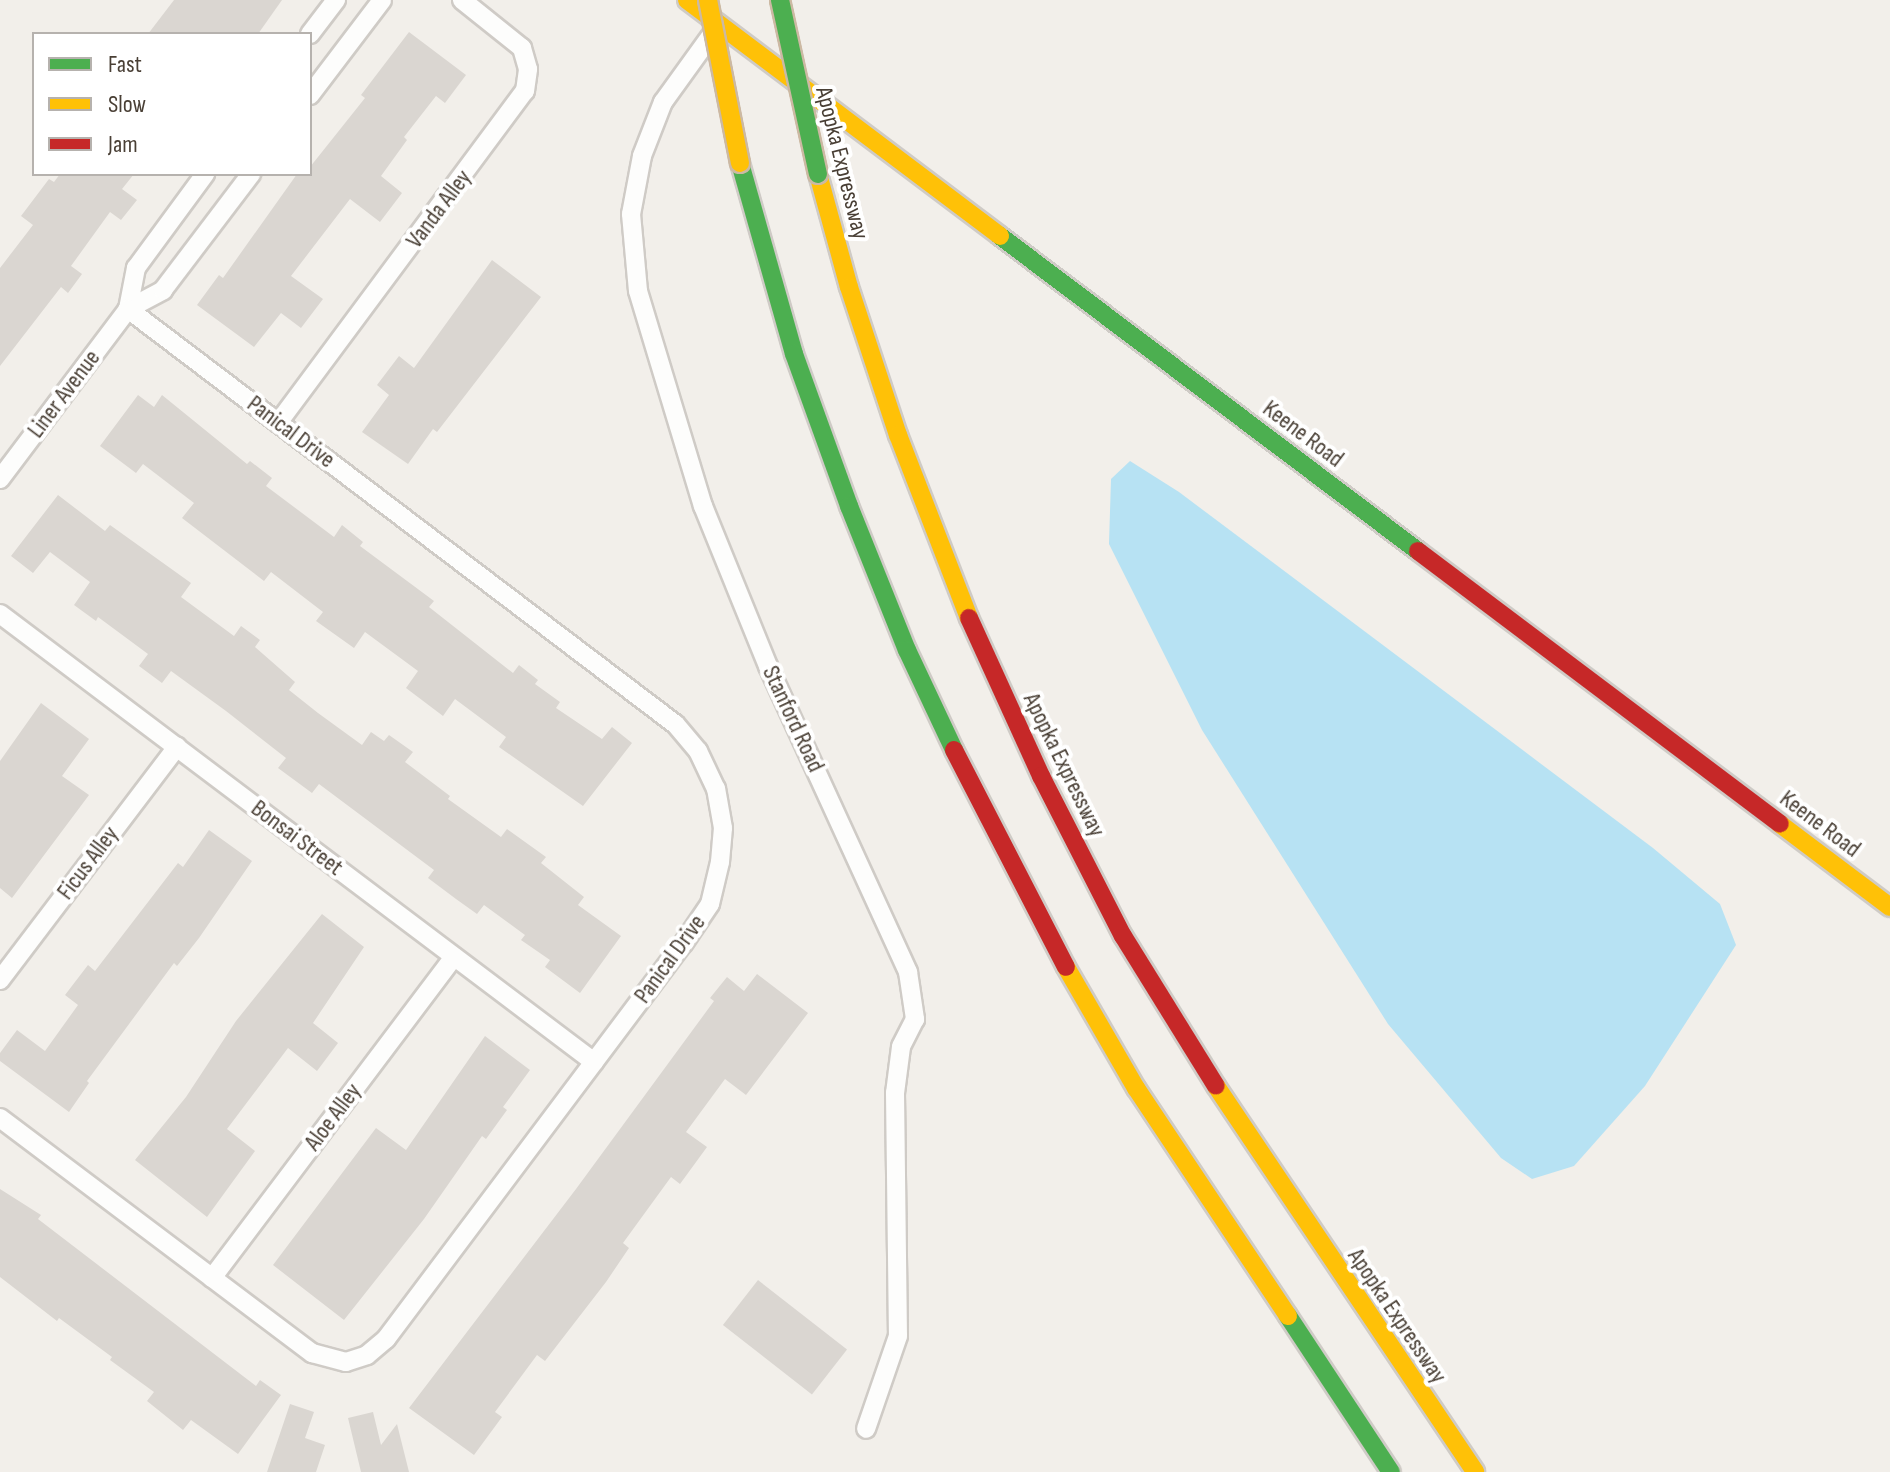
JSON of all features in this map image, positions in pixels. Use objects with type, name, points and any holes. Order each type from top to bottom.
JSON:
[{"type":"main road","name":"Keene Road","points":[[687,0],[1890,907]]},
{"type":"main road","points":[[708,0],[740,163],[794,354],[849,506],[907,650],[980,806],[1048,937],[1136,1088],[1391,1472]]},
{"type":"main road","name":"Apopka Expressway","points":[[780,0],[818,174],[849,287],[898,435],[956,589],[1041,776],[1123,936],[1230,1109],[1475,1472]]},
{"type":"street","points":[[312,32],[336,0]]},
{"type":"street","points":[[312,92],[382,0]]},
{"type":"street","name":"Vanda Alley","points":[[278,423],[525,91],[528,69],[522,48],[462,0]]},
{"type":"street","name":"Stanford Road","points":[[719,24],[663,102],[642,156],[631,214],[638,291],[703,506],[768,666],[908,972],[915,1019],[901,1047],[895,1093],[898,1336],[866,1429]]},
{"type":"street","name":"Liner Avenue","points":[[128,309],[136,268],[204,176]]},
{"type":"street","name":"Liner Avenue","points":[[0,479],[128,309],[163,290],[249,176]]},
{"type":"street","name":"Panical Drive","points":[[0,1118],[312,1353],[346,1362],[367,1355],[386,1339],[710,904],[723,828],[716,789],[698,751],[653,704],[128,309]]},
{"type":"street","name":"Bonsai Street","points":[[0,614],[594,1062]]},
{"type":"street","name":"Ficus Alley","points":[[0,980],[177,747]]},
{"type":"street","name":"Aloe Alley","points":[[212,1278],[454,957]]},
{"type":"water","points":[[1130,461],[1179,492],[1653,848],[1720,904],[1736,945],[1645,1086],[1574,1166],[1532,1179],[1501,1158],[1388,1024],[1202,730],[1109,544],[1111,479]]},
{"type":"building","points":[[174,0],[282,0],[259,32],[150,32]]},
{"type":"building","points":[[409,32],[466,75],[445,103],[436,96],[404,137],[407,140],[381,176],[402,193],[380,222],[350,199],[291,276],[323,299],[301,328],[281,313],[254,347],[197,305],[219,275],[223,278],[296,176],[312,176],[312,164],[365,98],[361,95]]},
{"type":"building","points":[[58,176],[132,176],[122,189],[137,200],[121,220],[110,212],[71,266],[82,274],[68,293],[61,287],[0,366],[0,268],[33,225],[21,216],[49,179],[54,182]]},
{"type":"building","points":[[492,260],[541,297],[437,432],[433,429],[408,464],[362,432],[389,395],[377,385],[399,356],[414,368]]},
{"type":"building","points":[[138,395],[154,407],[162,395],[247,464],[250,461],[272,478],[266,486],[334,537],[342,525],[363,542],[360,546],[434,601],[429,607],[513,673],[519,665],[538,680],[535,684],[560,702],[556,708],[602,739],[612,727],[632,743],[583,806],[499,747],[506,737],[455,699],[443,716],[406,688],[418,671],[365,632],[354,648],[316,621],[323,612],[271,572],[264,581],[182,518],[194,503],[143,464],[136,473],[100,446]]},
{"type":"building","points":[[58,495],[105,531],[110,525],[191,583],[181,597],[234,636],[241,626],[260,640],[255,647],[295,682],[289,690],[318,713],[362,745],[371,732],[384,741],[389,735],[413,752],[405,762],[450,796],[448,799],[501,837],[507,829],[546,857],[541,863],[584,897],[578,905],[621,936],[580,993],[545,967],[550,960],[521,940],[525,935],[484,905],[477,914],[456,899],[428,878],[434,870],[319,784],[312,793],[278,768],[286,758],[226,711],[171,671],[162,683],[139,666],[148,654],[98,617],[96,621],[74,605],[90,582],[50,552],[33,573],[11,556]]},
{"type":"building","points":[[41,703],[89,739],[62,776],[89,795],[12,898],[0,888],[0,761]]},
{"type":"building","points":[[209,830],[252,861],[199,938],[177,966],[174,963],[87,1081],[89,1083],[69,1112],[0,1061],[0,1053],[17,1030],[45,1051],[78,1005],[65,995],[88,965],[95,971],[178,863],[183,867]]},
{"type":"building","points":[[322,914],[364,947],[313,1023],[338,1043],[317,1071],[288,1048],[227,1129],[255,1151],[207,1217],[135,1160],[186,1097],[236,1021]]},
{"type":"building","points":[[757,974],[808,1013],[746,1095],[725,1079],[686,1132],[707,1147],[680,1184],[671,1177],[623,1243],[629,1248],[606,1282],[545,1361],[537,1355],[495,1412],[502,1417],[474,1455],[409,1408],[576,1189],[714,1001],[710,998],[727,977],[744,991]]},
{"type":"building","points":[[485,1036],[530,1070],[503,1107],[507,1110],[486,1139],[482,1136],[424,1219],[344,1320],[273,1265],[376,1128],[406,1150]]},
{"type":"building","points":[[0,1189],[41,1215],[38,1219],[256,1386],[260,1380],[281,1395],[238,1454],[191,1420],[183,1430],[147,1401],[154,1392],[110,1360],[112,1357],[59,1318],[57,1321],[0,1277]]},
{"type":"building","points":[[758,1280],[847,1350],[812,1394],[723,1325]]},
{"type":"building","points":[[290,1404],[314,1412],[305,1438],[325,1445],[316,1472],[267,1472]]},
{"type":"building","points":[[373,1412],[381,1445],[397,1424],[409,1472],[361,1472],[348,1418]]},
{"type":"traffic: fast","points":[[780,0],[818,174]]},
{"type":"traffic: fast","points":[[740,163],[794,354],[849,506],[907,650],[954,750]]},
{"type":"traffic: fast","points":[[1000,236],[1418,551]]},
{"type":"traffic: fast","points":[[1288,1316],[1391,1472]]},
{"type":"traffic: slow","points":[[687,0],[1000,236]]},
{"type":"traffic: slow","points":[[708,0],[740,163]]},
{"type":"traffic: slow","points":[[818,174],[849,287],[898,435],[969,618]]},
{"type":"traffic: slow","points":[[1780,824],[1890,907]]},
{"type":"traffic: slow","points":[[1066,967],[1136,1088],[1288,1316]]},
{"type":"traffic: slow","points":[[1216,1086],[1475,1472]]},
{"type":"traffic: jam","points":[[1418,551],[1780,824]]},
{"type":"traffic: jam","points":[[969,618],[1041,776],[1123,936],[1216,1086]]},
{"type":"traffic: jam","points":[[954,750],[1066,967]]}]
